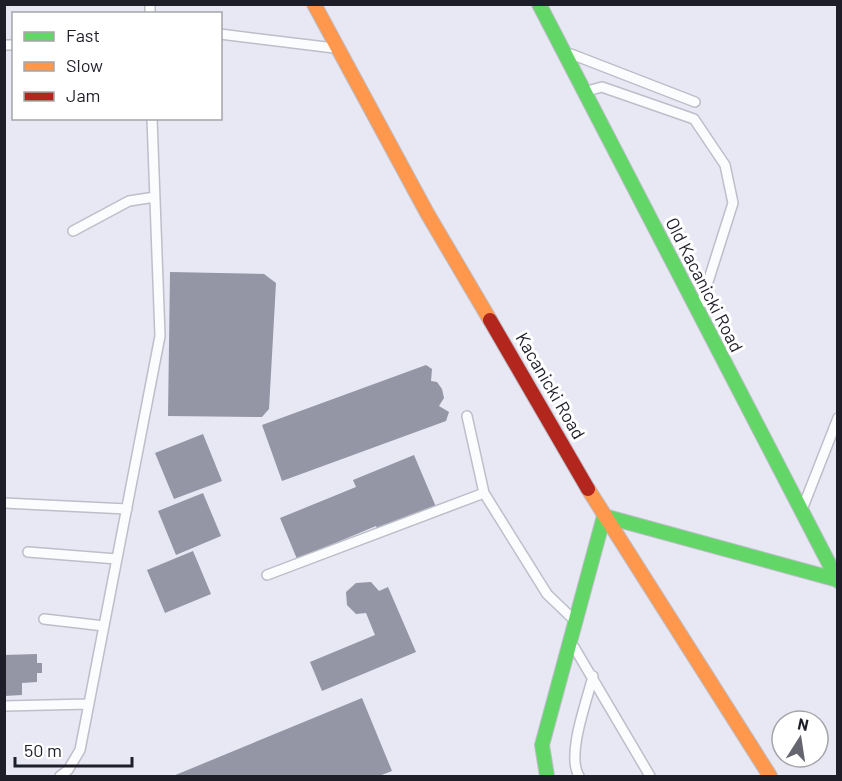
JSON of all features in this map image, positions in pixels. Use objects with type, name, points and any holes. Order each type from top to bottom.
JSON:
[{"type":"street","name":"Kacanicki Road","points":[[314,4],[426,213],[604,516],[770,777]]},
{"type":"street","name":"Old Kacanicki Road","points":[[539,4],[837,581]]},
{"type":"street","points":[[547,777],[542,745],[604,516],[837,581]]},
{"type":"lane","points":[[222,34],[337,48]]},
{"type":"lane","points":[[563,51],[695,102]]},
{"type":"lane","points":[[584,92],[602,87],[694,119],[725,165],[733,203],[698,312]]},
{"type":"lane","points":[[60,777],[68,770],[80,750],[160,336],[152,120]]},
{"type":"lane","points":[[73,231],[129,201],[155,197]]},
{"type":"lane","points":[[467,416],[484,493],[547,594],[575,621]]},
{"type":"lane","points":[[801,512],[837,418]]},
{"type":"lane","points":[[267,575],[484,493]]},
{"type":"lane","points":[[4,503],[127,509]]},
{"type":"lane","points":[[28,552],[117,560]]},
{"type":"lane","points":[[44,619],[104,626]]},
{"type":"lane","points":[[570,640],[651,777]]},
{"type":"lane","points":[[579,777],[574,769],[575,750],[593,676]]},
{"type":"lane","points":[[4,706],[89,704]]},
{"type":"building","points":[[170,272],[264,274],[276,283],[269,409],[262,417],[168,416]]},
{"type":"building","points":[[426,365],[432,369],[431,381],[437,382],[442,389],[444,398],[439,406],[449,412],[446,421],[282,481],[262,425]]},
{"type":"building","points":[[203,434],[222,481],[174,499],[155,453]]},
{"type":"building","points":[[414,455],[436,507],[378,531],[376,526],[297,559],[280,518],[356,487],[353,480]]},
{"type":"building","points":[[203,493],[221,536],[176,555],[158,511]]},
{"type":"building","points":[[193,551],[211,594],[165,613],[147,570]]},
{"type":"building","points":[[371,582],[379,591],[388,587],[416,652],[322,691],[310,662],[375,635],[366,613],[356,614],[347,605],[346,592],[356,583]]},
{"type":"building","points":[[37,654],[37,663],[42,663],[42,673],[37,673],[37,682],[22,683],[22,695],[4,696],[4,655]]},
{"type":"building","points":[[362,698],[392,771],[379,776],[173,776]]},
{"type":"traffic: fast","points":[[539,4],[838,581]]},
{"type":"traffic: fast","points":[[547,776],[542,745],[604,516],[838,580]]},
{"type":"traffic: slow","points":[[314,4],[427,213],[490,320]]},
{"type":"traffic: slow","points":[[588,489],[770,776]]},
{"type":"traffic: jam","points":[[490,320],[588,489]]}]
